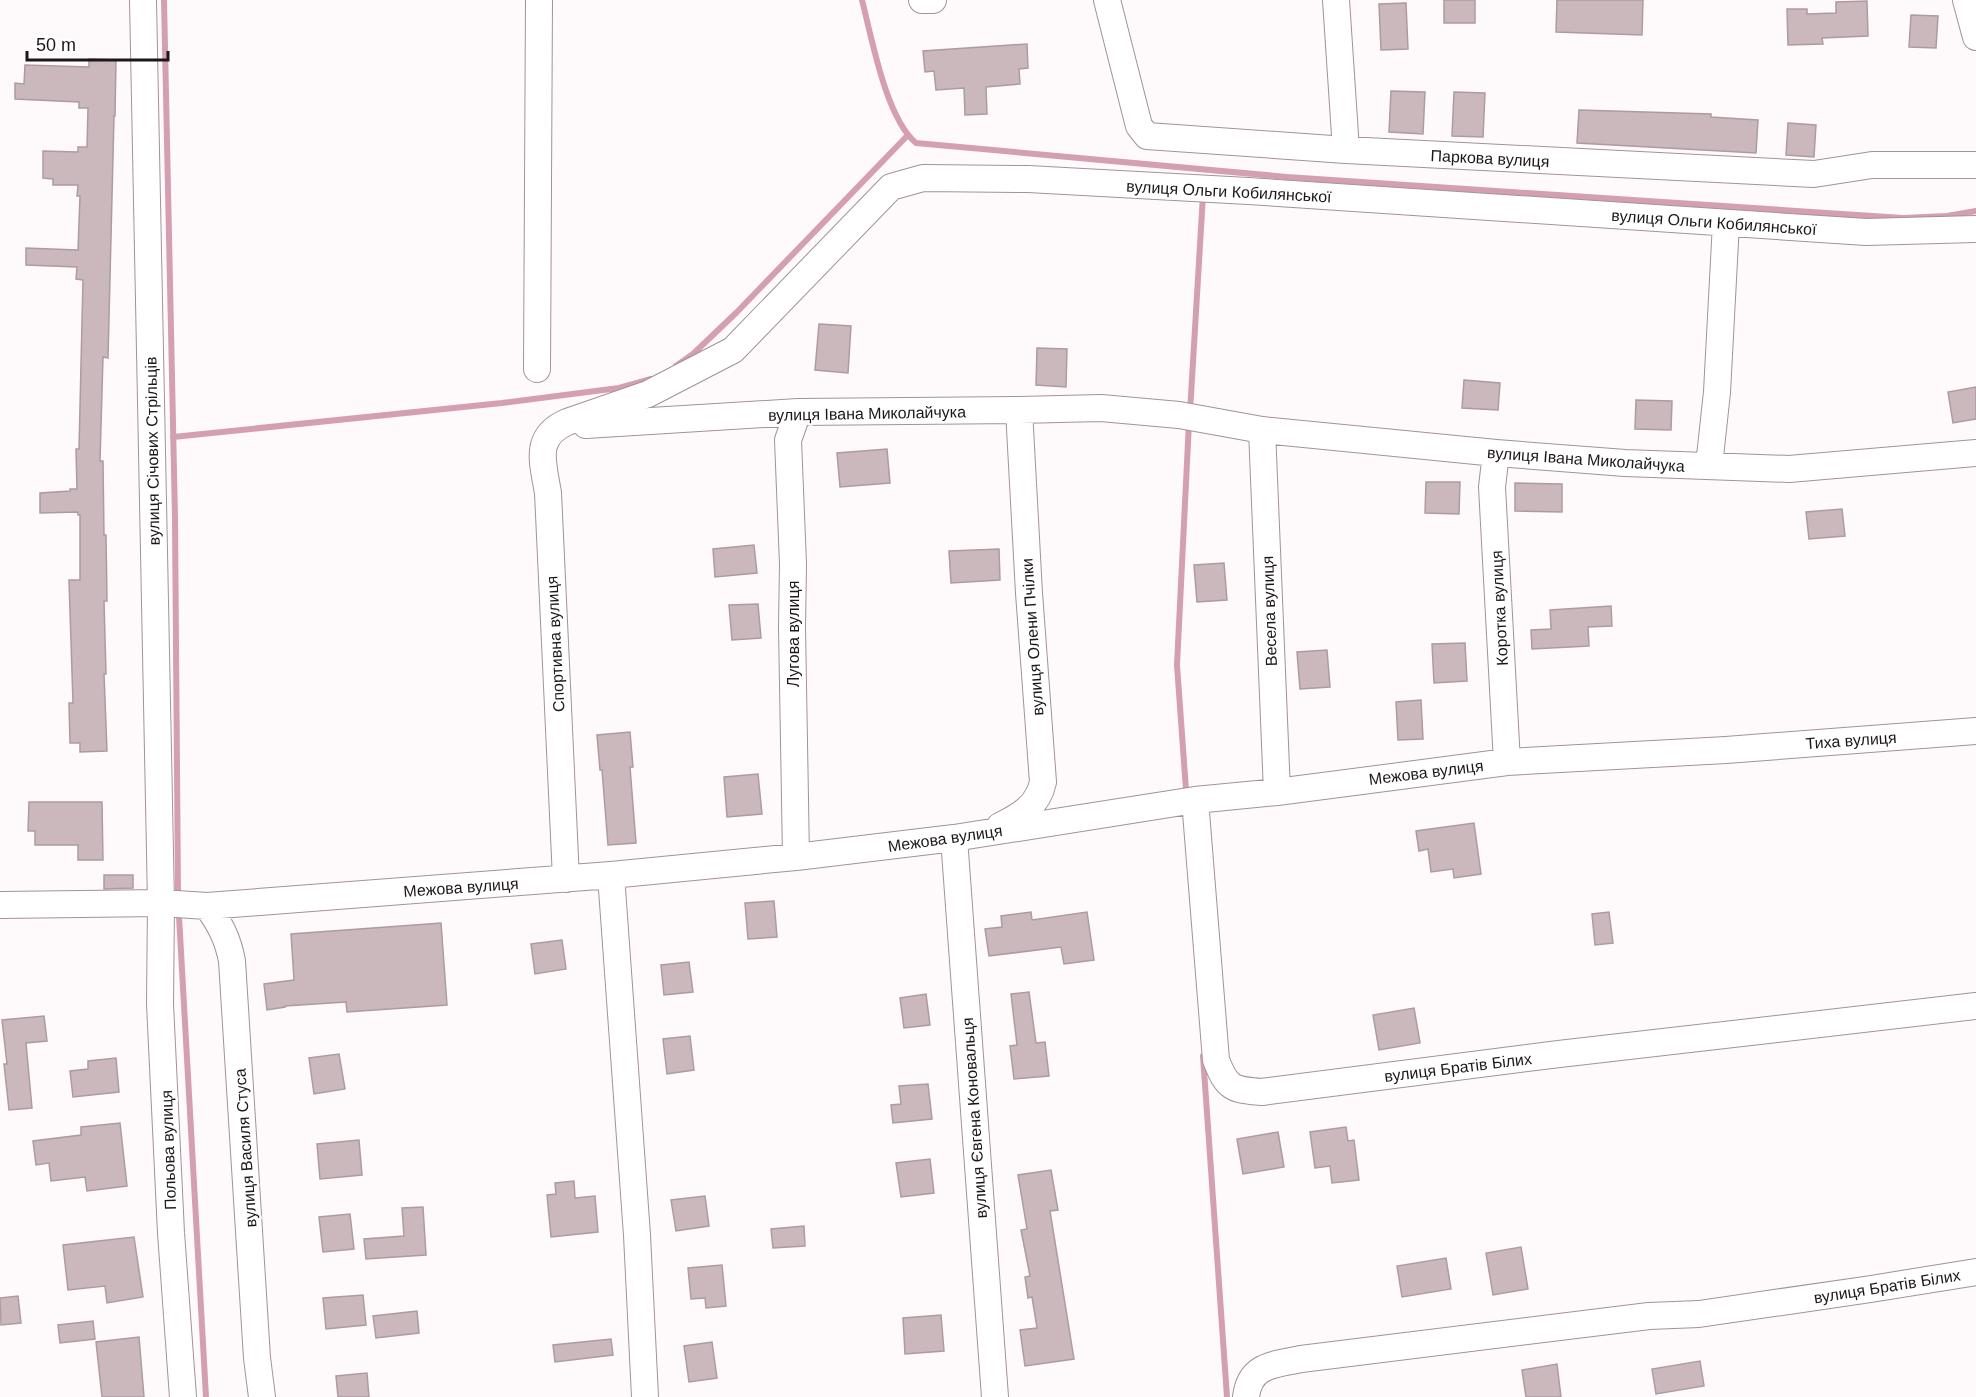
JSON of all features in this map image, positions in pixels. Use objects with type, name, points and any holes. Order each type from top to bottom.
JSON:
[{"type":"street","name":"вулиця Січових Стрільців","points":[[143,0],[160,903]]},
{"type":"street","points":[[537,369],[539,0]]},
{"type":"street","points":[[922,0],[933,0]]},
{"type":"street","name":"Паркова вулиця","points":[[1107,0],[1139,126],[1147,135],[1346,150],[1814,174],[1872,165],[1976,165]]},
{"type":"street","points":[[1336,0],[1346,150]]},
{"type":"street","points":[[1966,0],[1976,37]]},
{"type":"street","name":"вулиця Ольги Кобилянської","points":[[562,425],[648,394],[733,350],[891,187],[923,178],[1028,179],[1192,188],[1866,232],[1976,229]]},
{"type":"street","points":[[1709,466],[1717,392],[1726,223]]},
{"type":"street","name":"вулиця Івана Миколайчука","points":[[562,425],[798,412],[1101,408],[1188,417],[1262,430],[1624,463],[1789,469],[1976,453]]},
{"type":"street","name":"вулиця Олени Пчілки","points":[[986,834],[1016,818],[1035,803],[1041,794],[1043,782],[1029,593],[1019,410]]},
{"type":"street","name":"Лугова вулиця","points":[[796,857],[793,564],[789,440],[798,412]]},
{"type":"street","name":"Спортивна вулиця","points":[[562,425],[548,434],[543,446],[543,457],[548,493],[566,879]]},
{"type":"street","name":"Весела вулиця","points":[[1262,430],[1276,792]]},
{"type":"street","name":"Коротка вулиця","points":[[1496,453],[1492,488],[1507,762]]},
{"type":"street","name":"Тиха вулиця","points":[[1726,750],[1976,731]]},
{"type":"street","name":"Межова вулиця","points":[[0,905],[160,903],[207,906],[611,876],[986,834],[1195,800],[1276,792],[1507,762],[1726,750]]},
{"type":"street","name":"вулиця Братів Білих","points":[[1195,800],[1216,1060],[1224,1080],[1239,1091],[1262,1092],[1559,1054],[1976,1006]]},
{"type":"street","name":"вулиця Євгена Коновальця","points":[[954,838],[994,1397]]},
{"type":"street","points":[[611,876],[637,1234],[645,1397]]},
{"type":"street","name":"Польова вулиця","points":[[160,903],[160,1004],[171,1233],[183,1397]]},
{"type":"street","name":"вулиця Василя Стуса","points":[[207,906],[219,921],[228,939],[232,961],[257,1358],[262,1397]]},
{"type":"street","name":"вулиця Братів Білих","points":[[1246,1397],[1248,1384],[1263,1367],[1301,1359],[1649,1316],[1699,1314],[1976,1272]]},
{"type":"building","points":[[1444,0],[1475,0],[1475,23],[1444,23]]},
{"type":"building","points":[[1557,0],[1643,0],[1642,35],[1556,32]]},
{"type":"building","points":[[1867,1],[1868,36],[1822,38],[1823,44],[1788,45],[1787,9],[1807,9],[1807,14],[1836,13],[1836,2]]},
{"type":"building","points":[[1406,3],[1408,49],[1381,50],[1379,4]]},
{"type":"building","points":[[1911,15],[1938,16],[1936,48],[1909,47]]},
{"type":"building","points":[[1027,44],[1028,68],[1019,69],[1020,84],[986,87],[987,114],[965,115],[964,88],[936,90],[934,71],[925,72],[923,51]]},
{"type":"building","points":[[89,59],[116,60],[108,358],[103,357],[100,461],[103,461],[104,535],[106,535],[107,601],[104,601],[106,674],[104,674],[107,751],[80,752],[80,743],[70,743],[69,703],[73,703],[69,580],[80,580],[80,515],[78,512],[40,513],[40,493],[77,489],[76,449],[79,449],[83,280],[76,279],[77,267],[26,265],[26,248],[78,250],[80,196],[77,196],[78,185],[53,185],[53,179],[43,178],[43,151],[78,152],[78,147],[87,147],[88,108],[79,108],[79,102],[15,99],[15,83],[24,84],[25,65],[89,67]]},
{"type":"building","points":[[1391,91],[1425,92],[1423,134],[1389,132]]},
{"type":"building","points":[[1454,92],[1485,93],[1483,137],[1452,136]]},
{"type":"building","points":[[1579,110],[1711,114],[1711,117],[1758,120],[1756,153],[1577,143]]},
{"type":"building","points":[[1788,123],[1816,125],[1814,157],[1786,155]]},
{"type":"building","points":[[819,324],[851,326],[848,373],[815,370]]},
{"type":"building","points":[[1037,348],[1067,349],[1066,387],[1036,385]]},
{"type":"building","points":[[1464,380],[1500,383],[1498,410],[1462,408]]},
{"type":"building","points":[[1976,387],[1976,419],[1953,423],[1948,392]]},
{"type":"building","points":[[1636,400],[1672,401],[1671,430],[1635,429]]},
{"type":"building","points":[[887,449],[890,483],[840,487],[837,453]]},
{"type":"building","points":[[1426,482],[1460,482],[1459,514],[1425,513]]},
{"type":"building","points":[[1515,483],[1562,484],[1562,512],[1515,511]]},
{"type":"building","points":[[1842,509],[1845,536],[1809,539],[1806,512]]},
{"type":"building","points":[[754,545],[757,573],[715,577],[713,549]]},
{"type":"building","points":[[999,549],[1000,580],[951,583],[949,551]]},
{"type":"building","points":[[1224,563],[1227,600],[1197,602],[1194,565]]},
{"type":"building","points":[[758,604],[761,638],[732,640],[729,605]]},
{"type":"building","points":[[1611,606],[1612,626],[1588,627],[1589,646],[1532,649],[1531,630],[1551,629],[1550,610]]},
{"type":"building","points":[[1465,643],[1467,681],[1434,683],[1432,644]]},
{"type":"building","points":[[1327,650],[1330,687],[1300,689],[1297,652]]},
{"type":"building","points":[[1421,700],[1423,739],[1398,740],[1396,702]]},
{"type":"building","points":[[630,732],[633,767],[630,767],[636,843],[608,845],[597,735]]},
{"type":"building","points":[[758,774],[762,814],[727,817],[724,777]]},
{"type":"building","points":[[29,802],[102,802],[103,860],[78,860],[78,845],[35,845],[35,831],[28,831]]},
{"type":"building","points":[[1474,823],[1481,874],[1454,878],[1453,869],[1431,872],[1428,849],[1419,851],[1416,831]]},
{"type":"building","points":[[104,875],[133,875],[133,888],[104,889]]},
{"type":"building","points":[[774,901],[777,937],[748,939],[745,903]]},
{"type":"building","points":[[1031,912],[1032,920],[1087,912],[1094,960],[1064,964],[1061,947],[989,956],[985,929],[1002,927],[1001,916]]},
{"type":"building","points":[[1609,912],[1613,943],[1595,945],[1592,914]]},
{"type":"building","points":[[441,923],[447,1005],[347,1012],[346,1002],[285,1006],[267,1010],[264,984],[294,980],[291,934]]},
{"type":"building","points":[[562,940],[566,969],[535,974],[531,944]]},
{"type":"building","points":[[689,962],[693,992],[664,995],[661,965]]},
{"type":"building","points":[[1029,992],[1036,1043],[1045,1042],[1049,1076],[1014,1079],[1010,1046],[1017,1045],[1011,994]]},
{"type":"building","points":[[926,994],[930,1025],[904,1028],[900,998]]},
{"type":"building","points":[[1414,1008],[1420,1043],[1379,1050],[1373,1015]]},
{"type":"building","points":[[44,1016],[47,1041],[26,1043],[32,1108],[9,1110],[2,1020]]},
{"type":"building","points":[[690,1036],[694,1070],[667,1074],[663,1039]]},
{"type":"building","points":[[339,1054],[345,1089],[314,1094],[309,1058]]},
{"type":"building","points":[[116,1058],[119,1092],[73,1097],[70,1071],[88,1069],[88,1061]]},
{"type":"building","points":[[928,1084],[932,1119],[893,1123],[891,1105],[901,1104],[899,1086]]},
{"type":"building","points":[[120,1123],[127,1186],[87,1191],[85,1177],[51,1181],[49,1163],[36,1165],[33,1141],[81,1135],[81,1127]]},
{"type":"building","points":[[1346,1127],[1348,1141],[1354,1140],[1359,1180],[1332,1183],[1330,1166],[1315,1168],[1310,1132]]},
{"type":"building","points":[[1278,1132],[1284,1167],[1243,1174],[1237,1139]]},
{"type":"building","points":[[359,1140],[362,1175],[320,1179],[317,1144]]},
{"type":"building","points":[[930,1159],[934,1193],[901,1197],[896,1163]]},
{"type":"building","points":[[1051,1170],[1058,1210],[1050,1211],[1074,1359],[1025,1366],[1020,1330],[1037,1328],[1032,1297],[1028,1298],[1025,1277],[1030,1276],[1021,1230],[1027,1229],[1018,1175]]},
{"type":"building","points":[[574,1181],[575,1198],[595,1196],[598,1232],[551,1237],[547,1195],[556,1194],[555,1183]]},
{"type":"building","points":[[705,1196],[709,1226],[676,1231],[671,1200]]},
{"type":"building","points":[[423,1207],[426,1255],[366,1259],[364,1239],[404,1236],[402,1208]]},
{"type":"building","points":[[350,1214],[354,1249],[323,1252],[319,1217]]},
{"type":"building","points":[[804,1226],[805,1246],[773,1248],[771,1229]]},
{"type":"building","points":[[134,1237],[143,1297],[107,1303],[105,1286],[68,1290],[63,1245]]},
{"type":"building","points":[[1521,1247],[1528,1289],[1493,1295],[1486,1253]]},
{"type":"building","points":[[1446,1258],[1451,1289],[1402,1297],[1397,1266]]},
{"type":"building","points":[[722,1265],[726,1306],[706,1308],[705,1298],[691,1299],[688,1268]]},
{"type":"building","points":[[363,1295],[366,1325],[326,1329],[323,1298]]},
{"type":"building","points":[[18,1296],[21,1323],[1,1325],[0,1298]]},
{"type":"building","points":[[417,1311],[419,1333],[376,1338],[373,1316]]},
{"type":"building","points":[[941,1315],[944,1351],[905,1354],[903,1318]]},
{"type":"building","points":[[93,1321],[95,1339],[60,1343],[58,1325]]},
{"type":"building","points":[[139,1337],[144,1397],[102,1397],[96,1342]]},
{"type":"building","points":[[611,1339],[613,1355],[555,1362],[553,1345]]},
{"type":"building","points":[[712,1342],[717,1378],[689,1382],[684,1346]]},
{"type":"building","points":[[1700,1361],[1704,1386],[1656,1394],[1652,1369]]},
{"type":"building","points":[[1557,1364],[1561,1397],[1526,1397],[1522,1370]]},
{"type":"building","points":[[367,1373],[369,1397],[338,1397],[336,1376]]},
{"type":"waterway","points":[[164,0],[175,518],[178,894]]},
{"type":"waterway","points":[[862,0],[888,97],[905,131],[916,143],[1287,177],[1903,218],[1947,216],[1976,211]]},
{"type":"waterway","points":[[676,366],[693,354],[737,312],[907,136]]},
{"type":"waterway","points":[[1190,412],[1203,195]]},
{"type":"waterway","points":[[173,437],[502,403],[619,388],[651,379]]},
{"type":"waterway","points":[[1186,790],[1177,665],[1189,422]]},
{"type":"waterway","points":[[179,916],[206,1397]]},
{"type":"waterway","points":[[1203,1056],[1227,1397]]}]
